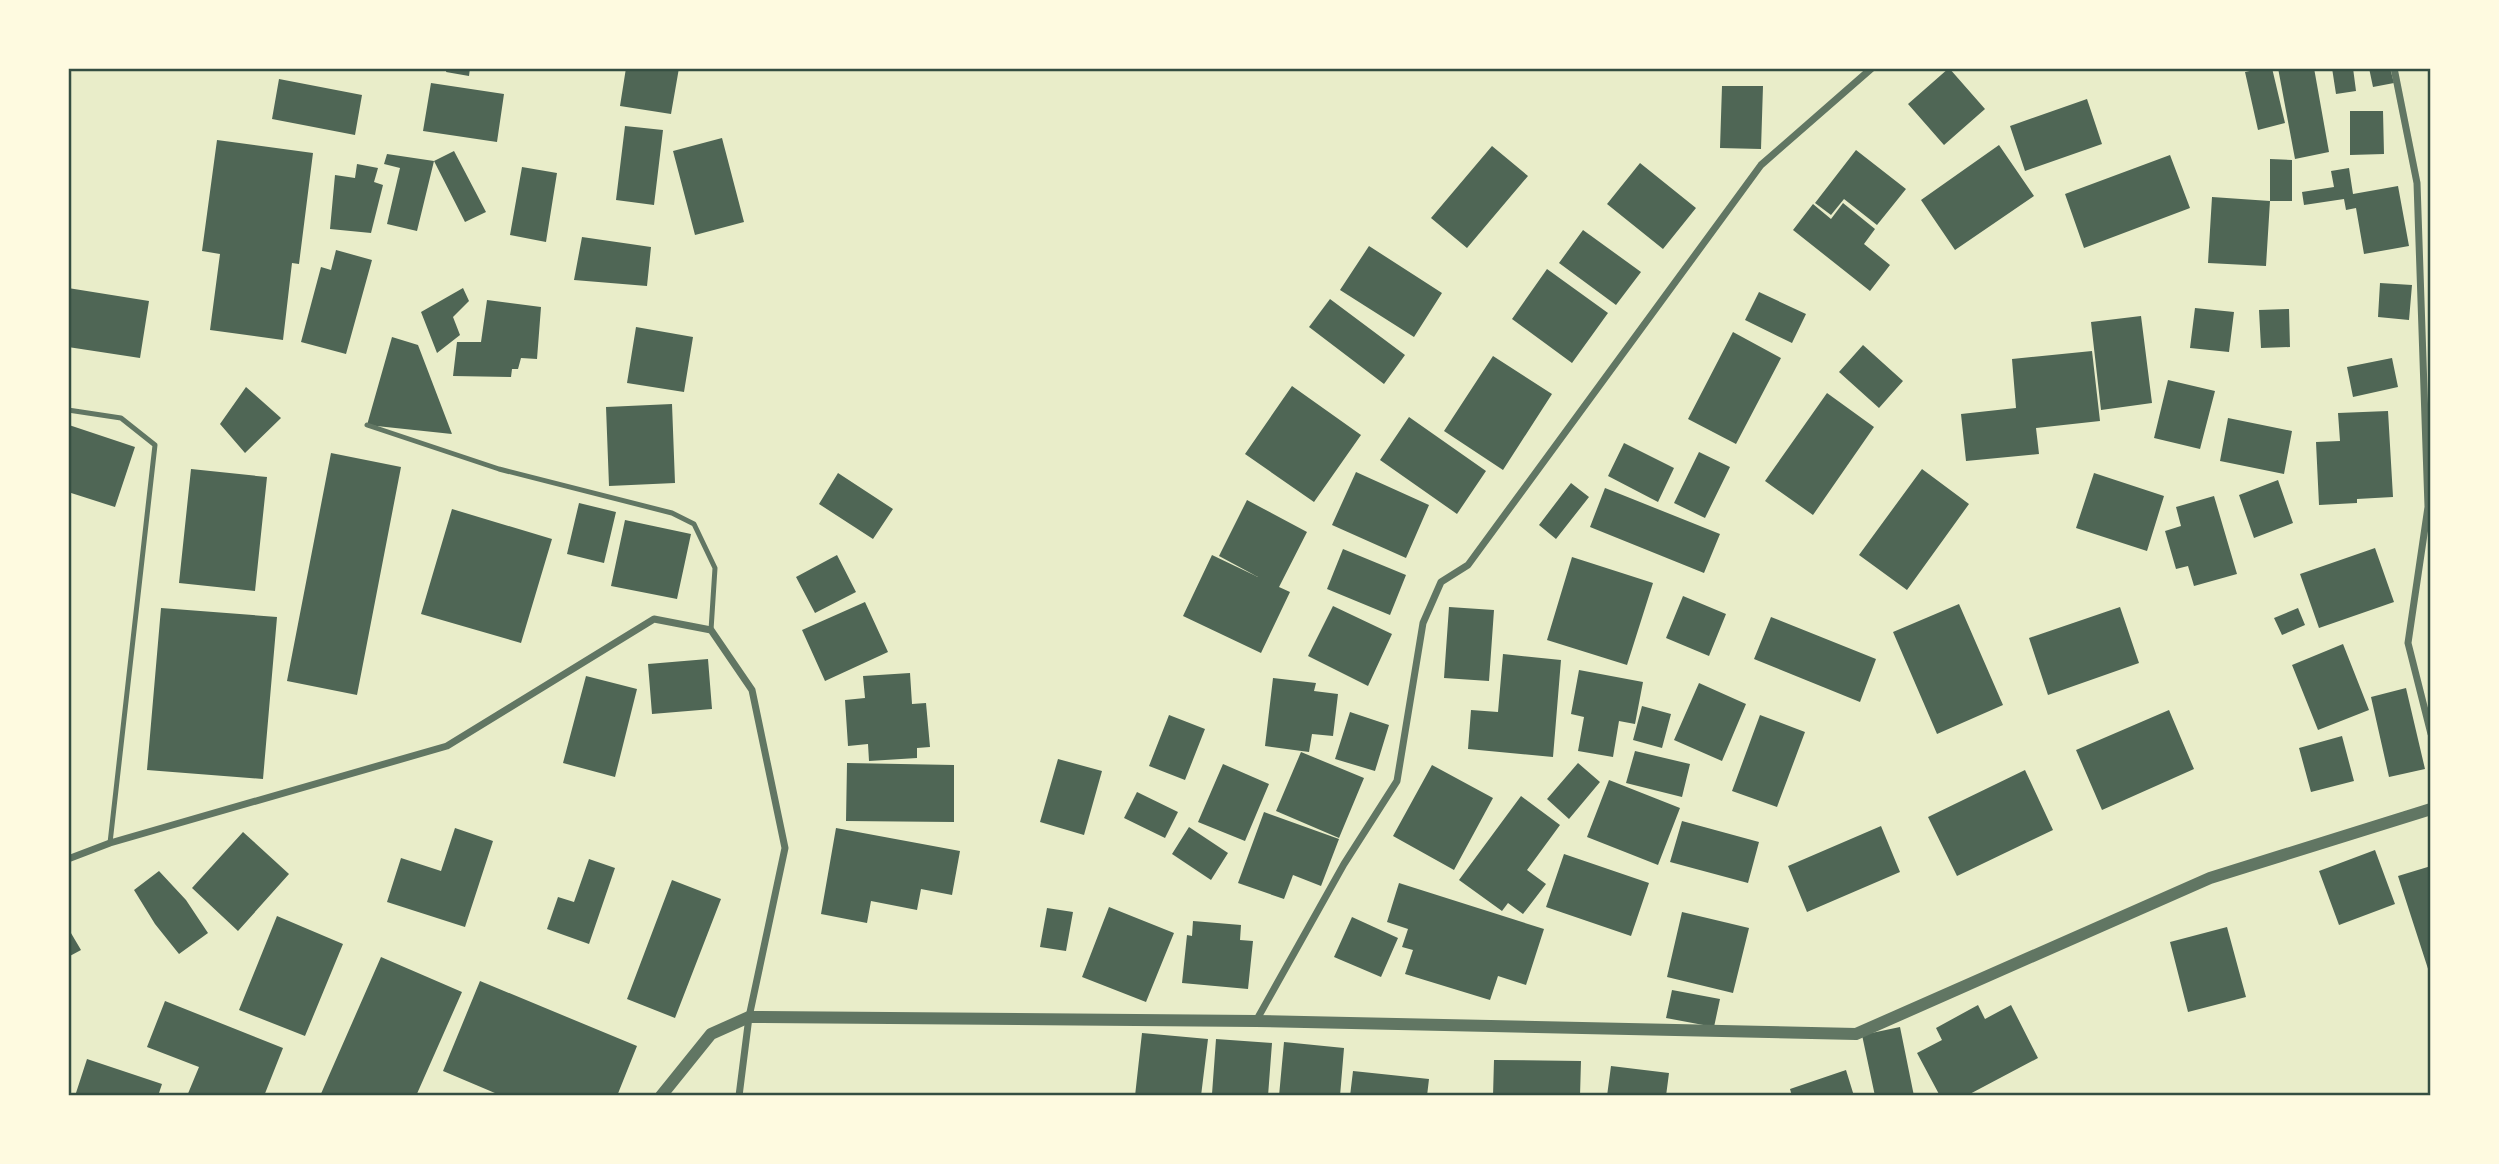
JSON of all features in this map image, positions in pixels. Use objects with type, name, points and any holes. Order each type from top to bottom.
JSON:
[{"type":"street","points":[[1256,1021],[1344,864],[1397,781],[1423,623],[1441,582],[1468,565],[1760,165],[1872,68]]},
{"type":"street","points":[[2395,68],[2417,183],[2428,507],[2409,643],[2431,734]]},
{"type":"street","points":[[68,859],[110,843],[447,746],[654,619],[711,630],[752,690],[785,848],[749,1017],[739,1096]]},
{"type":"street","points":[[661,1096],[711,1034],[749,1017],[1256,1021],[1856,1034],[2210,878],[2431,809]]},
{"type":"lane","points":[[68,410],[121,418],[155,445],[110,843]]},
{"type":"lane","points":[[367,425],[499,469],[672,513],[694,523],[715,568],[711,630]]},
{"type":"building","points":[[447,68],[470,68],[469,76],[446,72]]},
{"type":"building","points":[[626,68],[679,68],[671,114],[620,106]]},
{"type":"building","points":[[1949,68],[1985,109],[1944,145],[1908,104]]},
{"type":"building","points":[[2272,68],[2285,123],[2258,130],[2245,72]]},
{"type":"building","points":[[2278,68],[2314,68],[2329,152],[2295,159]]},
{"type":"building","points":[[2332,68],[2353,68],[2356,91],[2336,94]]},
{"type":"building","points":[[2369,68],[2390,68],[2394,83],[2373,87]]},
{"type":"building","points":[[279,79],[362,95],[355,135],[272,119]]},
{"type":"building","points":[[431,83],[504,94],[497,142],[423,131]]},
{"type":"building","points":[[1722,86],[1763,86],[1761,149],[1720,148]]},
{"type":"building","points":[[2087,99],[2102,144],[2025,171],[2010,126]]},
{"type":"building","points":[[2350,111],[2383,111],[2384,154],[2350,155]]},
{"type":"building","points":[[625,126],[663,130],[654,205],[616,200]]},
{"type":"building","points":[[722,138],[744,222],[695,235],[673,151]]},
{"type":"building","points":[[217,140],[313,153],[299,264],[292,263],[283,340],[210,330],[220,254],[202,251]]},
{"type":"building","points":[[1999,145],[2034,196],[1955,250],[1921,200]]},
{"type":"building","points":[[1492,146],[1528,176],[1467,248],[1431,218]]},
{"type":"building","points":[[1856,150],[1906,189],[1877,225],[1844,199],[1831,215],[1815,203]]},
{"type":"building","points":[[454,151],[486,212],[465,222],[434,161]]},
{"type":"building","points":[[387,154],[434,161],[417,231],[387,224],[400,168],[384,164]]},
{"type":"building","points":[[2170,155],[2190,208],[2084,248],[2065,194]]},
{"type":"building","points":[[2270,159],[2292,160],[2292,201],[2270,201]]},
{"type":"building","points":[[1640,163],[1696,208],[1663,249],[1607,204]]},
{"type":"building","points":[[357,164],[378,168],[374,182],[383,185],[371,233],[330,229],[335,175],[355,178]]},
{"type":"building","points":[[522,167],[557,173],[546,242],[510,235]]},
{"type":"building","points":[[2349,168],[2353,194],[2398,186],[2409,246],[2364,254],[2356,208],[2346,210],[2344,199],[2304,205],[2302,192],[2334,187],[2331,171]]},
{"type":"building","points":[[2212,197],[2270,201],[2266,266],[2208,263]]},
{"type":"building","points":[[1843,203],[1875,229],[1864,244],[1890,265],[1870,291],[1793,230],[1813,204],[1831,219]]},
{"type":"building","points":[[1583,230],[1641,272],[1616,305],[1559,263]]},
{"type":"building","points":[[582,237],[651,247],[647,286],[574,280]]},
{"type":"building","points":[[1369,246],[1442,293],[1414,337],[1340,290]]},
{"type":"building","points":[[336,250],[372,260],[346,354],[301,342],[321,267],[331,270]]},
{"type":"building","points":[[1547,269],[1608,313],[1572,363],[1512,319]]},
{"type":"building","points":[[2380,283],[2412,285],[2409,320],[2378,317]]},
{"type":"building","points":[[68,288],[149,301],[140,358],[68,347]]},
{"type":"building","points":[[463,288],[469,301],[453,317],[460,335],[437,353],[421,312]]},
{"type":"building","points":[[1759,292],[1806,314],[1792,343],[1745,320]]},
{"type":"building","points":[[1330,299],[1405,355],[1384,384],[1309,327]]},
{"type":"building","points":[[487,300],[541,307],[537,359],[521,358],[518,369],[512,369],[511,377],[453,376],[457,342],[481,342]]},
{"type":"building","points":[[2195,308],[2234,312],[2229,352],[2190,348]]},
{"type":"building","points":[[2289,309],[2290,347],[2261,348],[2259,310]]},
{"type":"building","points":[[2141,316],[2152,403],[2101,410],[2091,322]]},
{"type":"building","points":[[636,327],[693,337],[684,392],[627,383]]},
{"type":"building","points":[[1733,332],[1781,358],[1736,444],[1688,419]]},
{"type":"building","points":[[392,337],[418,345],[452,434],[367,425]]},
{"type":"building","points":[[1863,345],[1903,381],[1879,408],[1839,372]]},
{"type":"building","points":[[2092,351],[2100,421],[2036,428],[2039,454],[1966,461],[1961,414],[2016,408],[2012,359]]},
{"type":"building","points":[[1493,356],[1552,394],[1503,470],[1444,431]]},
{"type":"building","points":[[2392,358],[2398,387],[2353,397],[2347,367]]},
{"type":"building","points":[[2168,380],[2215,391],[2200,449],[2154,438]]},
{"type":"building","points":[[1292,386],[1361,435],[1314,502],[1245,454]]},
{"type":"building","points":[[246,387],[281,418],[245,453],[220,424]]},
{"type":"building","points":[[1827,393],[1874,427],[1813,515],[1765,481]]},
{"type":"building","points":[[672,404],[675,483],[609,486],[606,407]]},
{"type":"building","points":[[2388,411],[2393,497],[2319,505],[2316,442],[2340,441],[2338,413]]},
{"type":"building","points":[[1409,417],[1486,471],[1457,514],[1380,460]]},
{"type":"building","points":[[2228,418],[2292,431],[2284,474],[2220,461]]},
{"type":"building","points":[[69,425],[135,447],[115,507],[68,492]]},
{"type":"building","points":[[1624,443],[1674,468],[1658,502],[1608,476]]},
{"type":"building","points":[[1699,452],[1730,467],[1705,518],[1674,503]]},
{"type":"building","points":[[331,453],[401,467],[357,695],[287,681]]},
{"type":"building","points":[[191,469],[267,477],[255,591],[179,583]]},
{"type":"building","points":[[1922,469],[1969,504],[1907,590],[1859,555]]},
{"type":"building","points":[[1356,472],[1429,505],[1406,558],[1332,525]]},
{"type":"building","points":[[838,473],[893,509],[873,539],[819,504]]},
{"type":"building","points":[[2094,473],[2164,496],[2147,551],[2076,528]]},
{"type":"building","points":[[2278,480],[2293,523],[2254,538],[2239,495]]},
{"type":"building","points":[[1571,483],[1589,497],[1556,539],[1539,525]]},
{"type":"building","points":[[1605,488],[1720,534],[1704,573],[1590,527]]},
{"type":"building","points":[[2214,496],[2237,574],[2194,586],[2188,566],[2176,569],[2165,531],[2181,526],[2176,507]]},
{"type":"building","points":[[1247,500],[1307,532],[1279,587],[1290,592],[1261,653],[1183,616],[1212,555],[1258,577],[1219,556]]},
{"type":"building","points":[[579,503],[616,512],[604,563],[567,554]]},
{"type":"building","points":[[452,509],[552,539],[521,643],[421,614]]},
{"type":"building","points":[[625,520],[691,534],[677,599],[611,586]]},
{"type":"building","points":[[2375,548],[2394,602],[2319,628],[2300,574]]},
{"type":"building","points":[[1343,549],[1406,575],[1390,615],[1327,589]]},
{"type":"building","points":[[837,555],[856,592],[815,613],[796,577]]},
{"type":"building","points":[[1572,557],[1653,583],[1627,665],[1547,640]]},
{"type":"building","points":[[1683,596],[1726,614],[1709,656],[1666,638]]},
{"type":"building","points":[[865,602],[888,652],[825,681],[802,630]]},
{"type":"building","points":[[1959,604],[2003,705],[1937,734],[1893,632]]},
{"type":"building","points":[[1333,606],[1392,634],[1368,686],[1308,656]]},
{"type":"building","points":[[1449,607],[1494,610],[1489,681],[1444,678]]},
{"type":"building","points":[[2120,607],[2139,663],[2048,695],[2029,638]]},
{"type":"building","points":[[161,608],[277,617],[263,779],[147,770]]},
{"type":"building","points":[[2298,608],[2305,625],[2282,635],[2274,618]]},
{"type":"building","points":[[1771,617],[1876,659],[1860,702],[1754,659]]},
{"type":"building","points":[[2343,644],[2369,710],[2318,730],[2292,665]]},
{"type":"building","points":[[1503,654],[1561,660],[1553,757],[1468,749],[1471,710],[1498,712]]},
{"type":"building","points":[[708,659],[712,709],[652,714],[648,664]]},
{"type":"building","points":[[1579,670],[1643,682],[1635,724],[1619,721],[1613,757],[1578,751],[1584,717],[1571,714]]},
{"type":"building","points":[[910,673],[912,704],[926,703],[930,747],[917,748],[917,758],[869,761],[868,744],[848,746],[845,700],[865,698],[863,676]]},
{"type":"building","points":[[586,676],[637,689],[615,777],[563,763]]},
{"type":"building","points":[[1273,678],[1316,683],[1314,691],[1338,694],[1333,736],[1312,734],[1309,752],[1265,746]]},
{"type":"building","points":[[1699,683],[1746,704],[1722,761],[1674,740]]},
{"type":"building","points":[[2406,688],[2425,769],[2389,777],[2371,697]]},
{"type":"building","points":[[1642,706],[1671,714],[1662,748],[1633,740]]},
{"type":"building","points":[[2169,710],[2194,769],[2102,810],[2076,750]]},
{"type":"building","points":[[1350,712],[1389,725],[1375,771],[1335,759]]},
{"type":"building","points":[[1169,715],[1205,729],[1185,780],[1149,766]]},
{"type":"building","points":[[1760,715],[1805,732],[1777,807],[1732,791]]},
{"type":"building","points":[[2342,736],[2354,781],[2311,792],[2299,748]]},
{"type":"building","points":[[1635,751],[1690,764],[1682,797],[1626,783]]},
{"type":"building","points":[[1301,752],[1364,778],[1339,838],[1276,811]]},
{"type":"building","points":[[1058,759],[1102,771],[1084,835],[1040,822]]},
{"type":"building","points":[[847,763],[954,765],[954,822],[846,821]]},
{"type":"building","points":[[1578,763],[1600,782],[1569,819],[1547,799]]},
{"type":"building","points":[[1223,764],[1269,784],[1245,841],[1198,822]]},
{"type":"building","points":[[1432,765],[1493,798],[1454,870],[1393,836]]},
{"type":"building","points":[[2025,770],[2053,830],[1957,876],[1928,817]]},
{"type":"building","points":[[1609,780],[1680,808],[1658,865],[1587,837]]},
{"type":"building","points":[[1137,792],[1178,812],[1165,838],[1124,818]]},
{"type":"building","points":[[1521,796],[1560,825],[1527,870],[1546,884],[1523,914],[1508,903],[1502,911],[1459,880]]},
{"type":"building","points":[[1264,812],[1339,839],[1321,886],[1293,875],[1284,899],[1238,883]]},
{"type":"building","points":[[1682,821],[1759,842],[1748,883],[1670,862]]},
{"type":"building","points":[[1881,826],[1900,872],[1807,912],[1788,866]]},
{"type":"building","points":[[1189,827],[1228,853],[1211,880],[1172,854]]},
{"type":"building","points":[[455,828],[493,841],[465,927],[387,902],[401,858],[441,871]]},
{"type":"building","points":[[836,828],[960,851],[952,895],[921,889],[917,910],[871,901],[867,923],[821,914]]},
{"type":"building","points":[[243,832],[289,874],[238,931],[192,888]]},
{"type":"building","points":[[2375,850],[2395,904],[2339,925],[2319,871]]},
{"type":"building","points":[[1564,854],[1649,883],[1631,936],[1546,907]]},
{"type":"building","points":[[589,859],[615,868],[589,944],[547,929],[558,897],[574,902]]},
{"type":"building","points":[[2431,866],[2431,975],[2430,975],[2398,876]]},
{"type":"building","points":[[159,871],[186,900],[208,933],[179,954],[155,924],[134,890]]},
{"type":"building","points":[[672,880],[721,899],[675,1018],[627,999]]},
{"type":"building","points":[[1399,883],[1544,929],[1526,985],[1498,976],[1490,1000],[1405,974],[1413,950],[1402,947],[1408,929],[1387,922]]},
{"type":"building","points":[[1109,907],[1174,933],[1146,1002],[1082,977]]},
{"type":"building","points":[[1047,908],[1073,912],[1066,951],[1040,947]]},
{"type":"building","points":[[1682,912],[1749,928],[1733,993],[1667,977]]},
{"type":"building","points":[[277,916],[343,944],[305,1036],[239,1010]]},
{"type":"building","points":[[1352,917],[1398,938],[1381,977],[1334,957]]},
{"type":"building","points":[[1193,921],[1241,925],[1240,940],[1253,941],[1248,989],[1182,983],[1187,935],[1192,936]]},
{"type":"building","points":[[2227,927],[2246,997],[2188,1012],[2170,942]]},
{"type":"building","points":[[68,928],[81,950],[68,957]]},
{"type":"building","points":[[381,957],[462,992],[416,1096],[320,1096]]},
{"type":"building","points":[[480,981],[637,1046],[617,1096],[502,1096],[443,1071]]},
{"type":"building","points":[[1672,990],[1720,999],[1714,1027],[1666,1018]]},
{"type":"building","points":[[165,1001],[283,1048],[264,1096],[187,1096],[199,1067],[147,1047]]},
{"type":"building","points":[[1978,1005],[1985,1019],[2011,1005],[2038,1058],[1966,1096],[1940,1096],[1917,1053],[1942,1040],[1936,1028]]},
{"type":"building","points":[[1900,1027],[1914,1096],[1875,1096],[1862,1035]]},
{"type":"building","points":[[1142,1033],[1208,1039],[1201,1096],[1135,1096]]},
{"type":"building","points":[[1216,1039],[1272,1043],[1268,1096],[1212,1094]]},
{"type":"building","points":[[1284,1042],[1344,1048],[1340,1096],[1279,1096]]},
{"type":"building","points":[[87,1059],[162,1084],[158,1096],[75,1096]]},
{"type":"building","points":[[1494,1060],[1581,1061],[1580,1096],[1493,1096]]},
{"type":"building","points":[[1611,1066],[1669,1073],[1666,1096],[1607,1096]]},
{"type":"building","points":[[1846,1070],[1854,1096],[1792,1096],[1790,1089]]},
{"type":"building","points":[[1353,1071],[1429,1079],[1427,1096],[1350,1096]]}]
